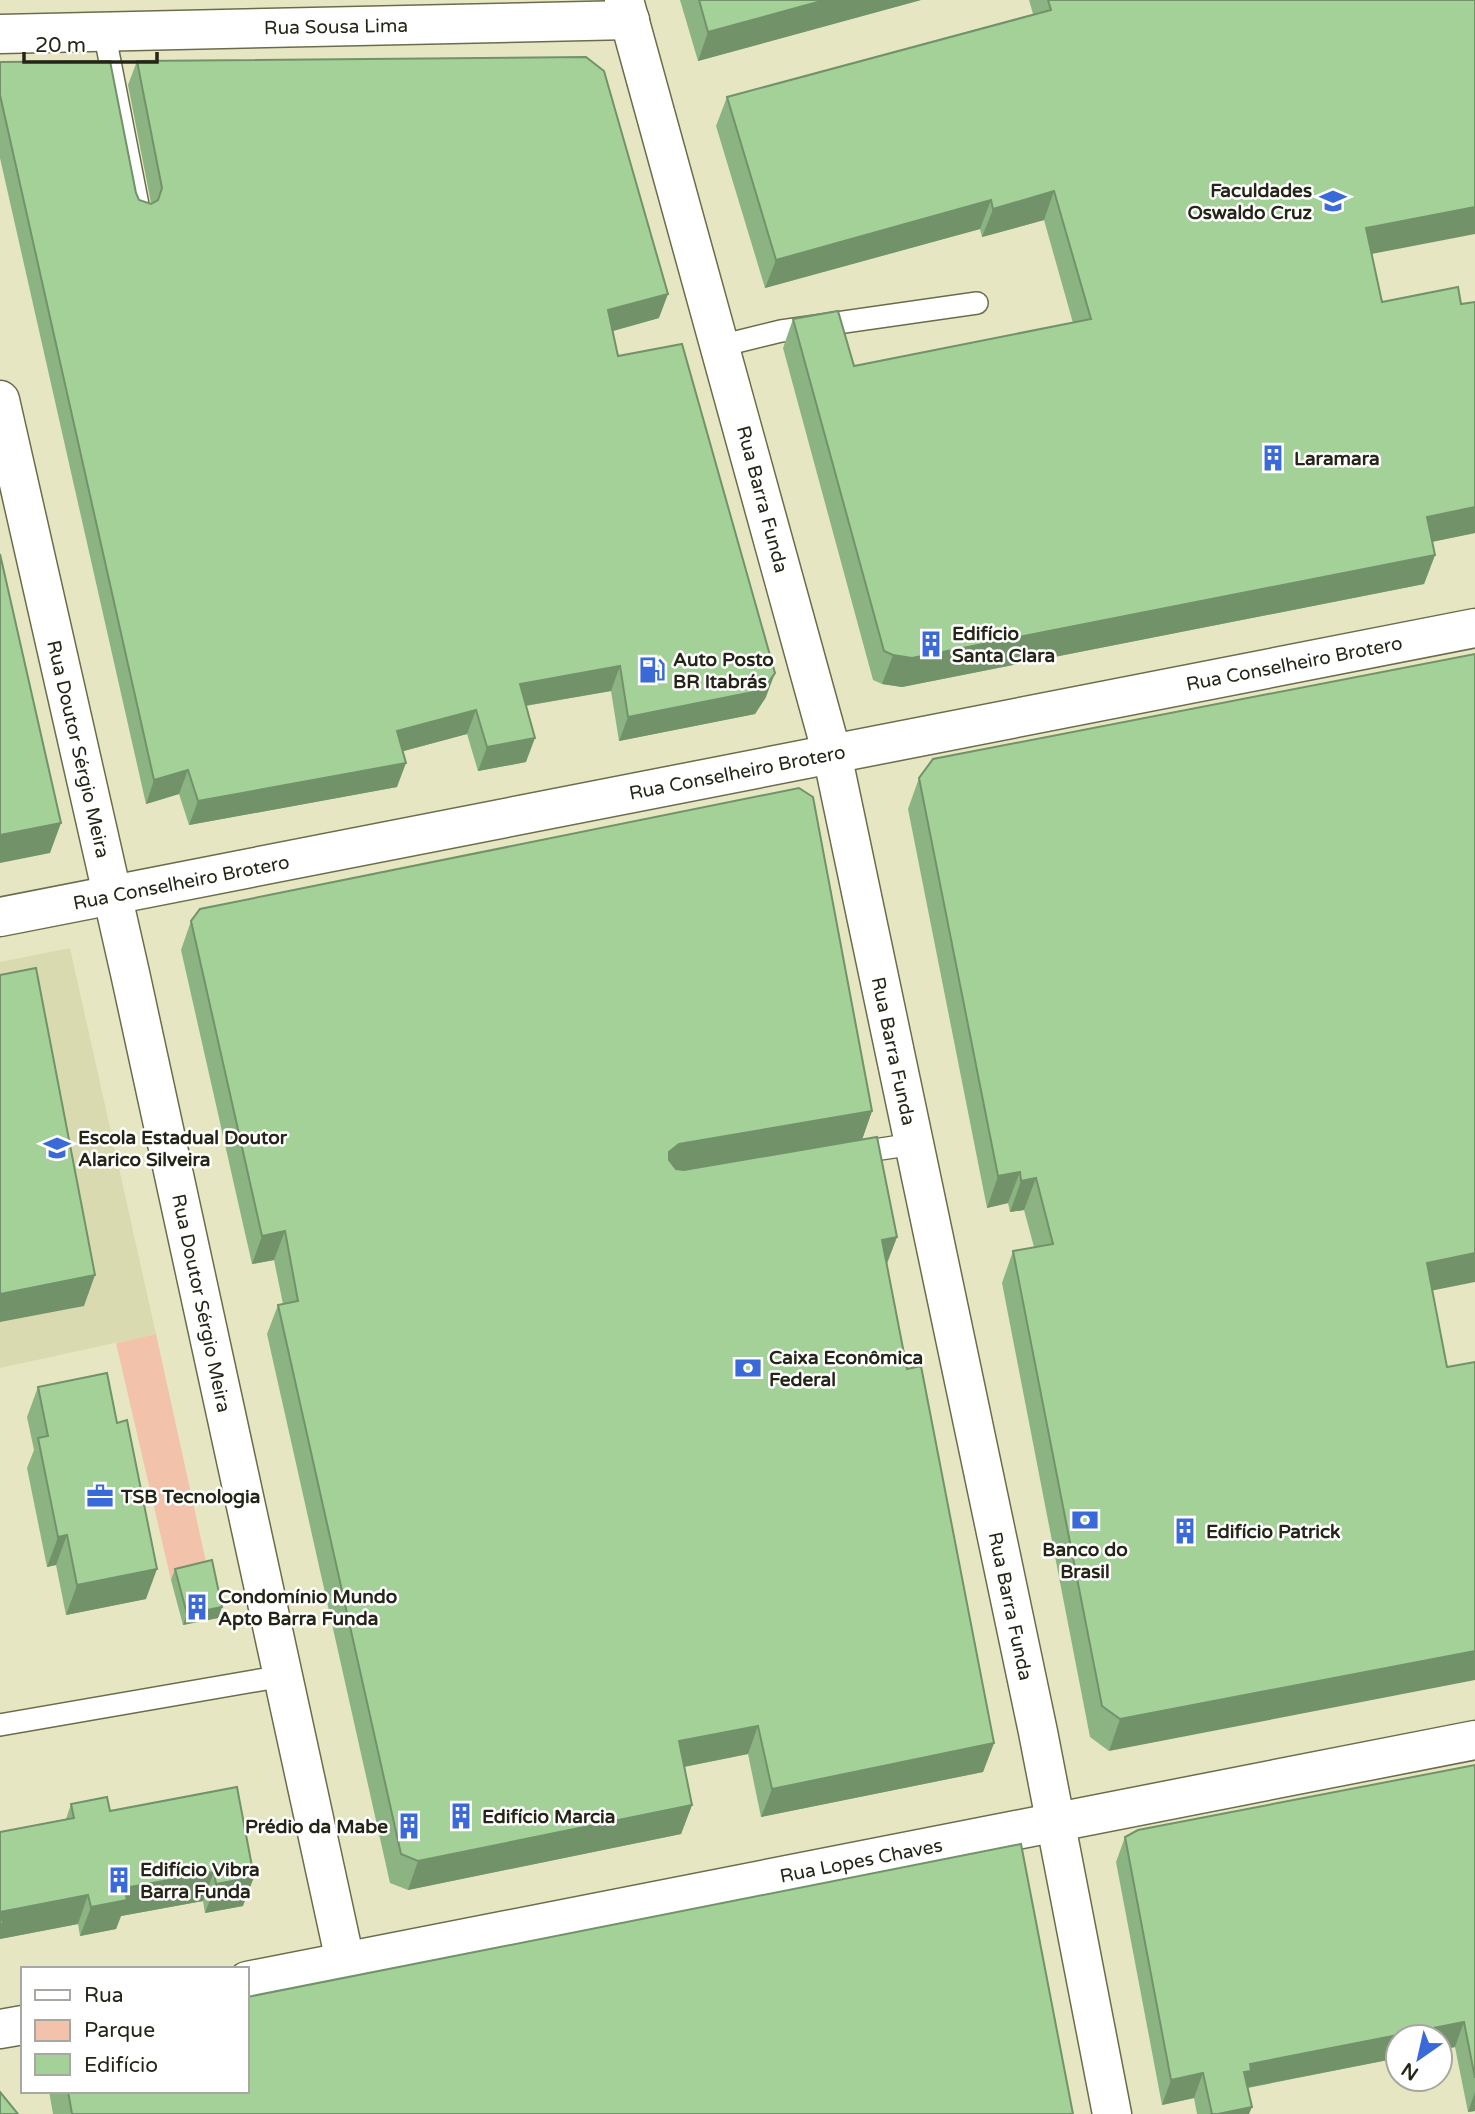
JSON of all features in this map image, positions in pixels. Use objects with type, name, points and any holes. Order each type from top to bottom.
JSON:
[{"type":"street","name":"Rua Sousa Lima","points":[[0,34],[627,10]]},
{"type":"street","name":"Rua Barra Funda","points":[[627,10],[832,754],[1056,1822],[1112,2114]]},
{"type":"street","name":"Rua Doutor Sérgio Meira","points":[[0,400],[112,896],[345,1961]]},
{"type":"street","name":"Rua Conselheiro Brotero","points":[[0,917],[1475,628]]},
{"type":"street","name":"Rua Lopes Chaves","points":[[248,1981],[1475,1740]]},
{"type":"street","points":[[0,2029],[21,2025]]},
{"type":"lane","points":[[104,32],[140,215]]},
{"type":"lane","points":[[720,346],[781,331],[977,303]]},
{"type":"lane","points":[[830,1158],[914,1144]]},
{"type":"lane","points":[[0,1725],[283,1676]]},
{"type":"shaded area","name":"Escola Estadual Doutor Alarico Silveira","points":[[70,948],[156,1334],[0,1368],[0,962]]},
{"type":"green space","points":[[156,1334],[208,1571],[171,1580],[116,1343]]},
{"type":"building","points":[[699,0],[825,0],[708,32]]},
{"type":"building","points":[[1048,0],[1475,0],[1475,207],[1366,228],[1382,302],[1458,287],[1461,304],[1475,302],[1475,507],[1427,517],[1435,555],[912,658],[884,651],[793,319],[838,311],[854,366],[1091,319],[1054,191],[993,209],[991,200],[776,260],[727,97],[1051,10]]},
{"type":"building","points":[[586,57],[604,71],[668,294],[608,310],[618,356],[682,344],[775,673],[763,690],[628,717],[620,666],[520,684],[535,738],[487,747],[476,710],[397,731],[406,763],[198,801],[188,770],[154,780],[0,95],[0,62],[110,61],[136,193],[139,200],[151,204],[158,200],[162,188],[137,61]]},
{"type":"building","points":[[0,554],[61,823],[0,835]]},
{"type":"building","points":[[1475,654],[1475,1253],[1427,1263],[1447,1367],[1475,1362],[1475,1651],[1120,1719],[1102,1706],[1013,1251],[1053,1244],[1036,1178],[1021,1181],[1020,1172],[998,1176],[919,778],[933,759]]},
{"type":"building","points":[[799,788],[813,797],[872,1111],[679,1144],[669,1152],[669,1160],[676,1169],[684,1170],[877,1137],[897,1237],[882,1240],[907,1369],[921,1366],[994,1743],[772,1789],[758,1726],[679,1741],[692,1805],[418,1861],[401,1854],[278,1305],[298,1301],[285,1231],[262,1236],[191,921],[200,909]]},
{"type":"building","points":[[36,968],[95,1275],[0,1294],[0,975]]},
{"type":"building","points":[[107,1373],[117,1423],[127,1420],[157,1569],[77,1585],[67,1535],[58,1537],[38,1438],[48,1436],[38,1387]]},
{"type":"building","name":"Condomínio Mundo Apto Barra Funda","points":[[212,1560],[222,1607],[187,1614],[175,1569]]},
{"type":"building","points":[[1475,1765],[1475,2078],[1464,2022],[1384,2023],[1384,2038],[1250,2064],[1251,2071],[1244,2072],[1252,2107],[1212,2114],[1203,2073],[1171,2080],[1125,1837],[1138,1830]]},
{"type":"building","name":"Edifício Vibra Barra Funda","points":[[237,1787],[254,1877],[216,1884],[214,1872],[124,1888],[127,1900],[91,1907],[88,1895],[0,1912],[0,1832],[74,1818],[71,1804],[107,1797],[110,1811]]},
{"type":"building","points":[[1021,1844],[1073,2114],[72,2114],[68,2093],[248,2093],[248,1997]]},
{"type":"building","points":[[0,2092],[18,2114],[0,2114]]},
{"type":"place","name":"Faculdades Oswaldo Cruz","points":[[1333,201]]},
{"type":"place","name":"Laramara","points":[[1273,458]]},
{"type":"place","name":"Edifício Santa Clara","points":[[931,644]]},
{"type":"place","name":"Auto Posto BR Itabrás","points":[[652,670]]},
{"type":"place","name":"Escola Estadual Doutor Alarico Silveira","points":[[57,1148]]},
{"type":"place","name":"Caixa Econômica Federal","points":[[748,1368]]},
{"type":"place","name":"TSB Tecnologia","points":[[100,1496]]},
{"type":"place","name":"Banco do Brasil","points":[[1085,1520]]},
{"type":"place","name":"Edifício Patrick","points":[[1185,1531]]},
{"type":"place","name":"Condomínio Mundo Apto Barra Funda","points":[[197,1607]]},
{"type":"place","name":"Edifício Marcia","points":[[461,1816]]},
{"type":"place","name":"Prédio da Mabe","points":[[409,1826]]},
{"type":"place","name":"Edifício Vibra Barra Funda","points":[[119,1880]]}]
